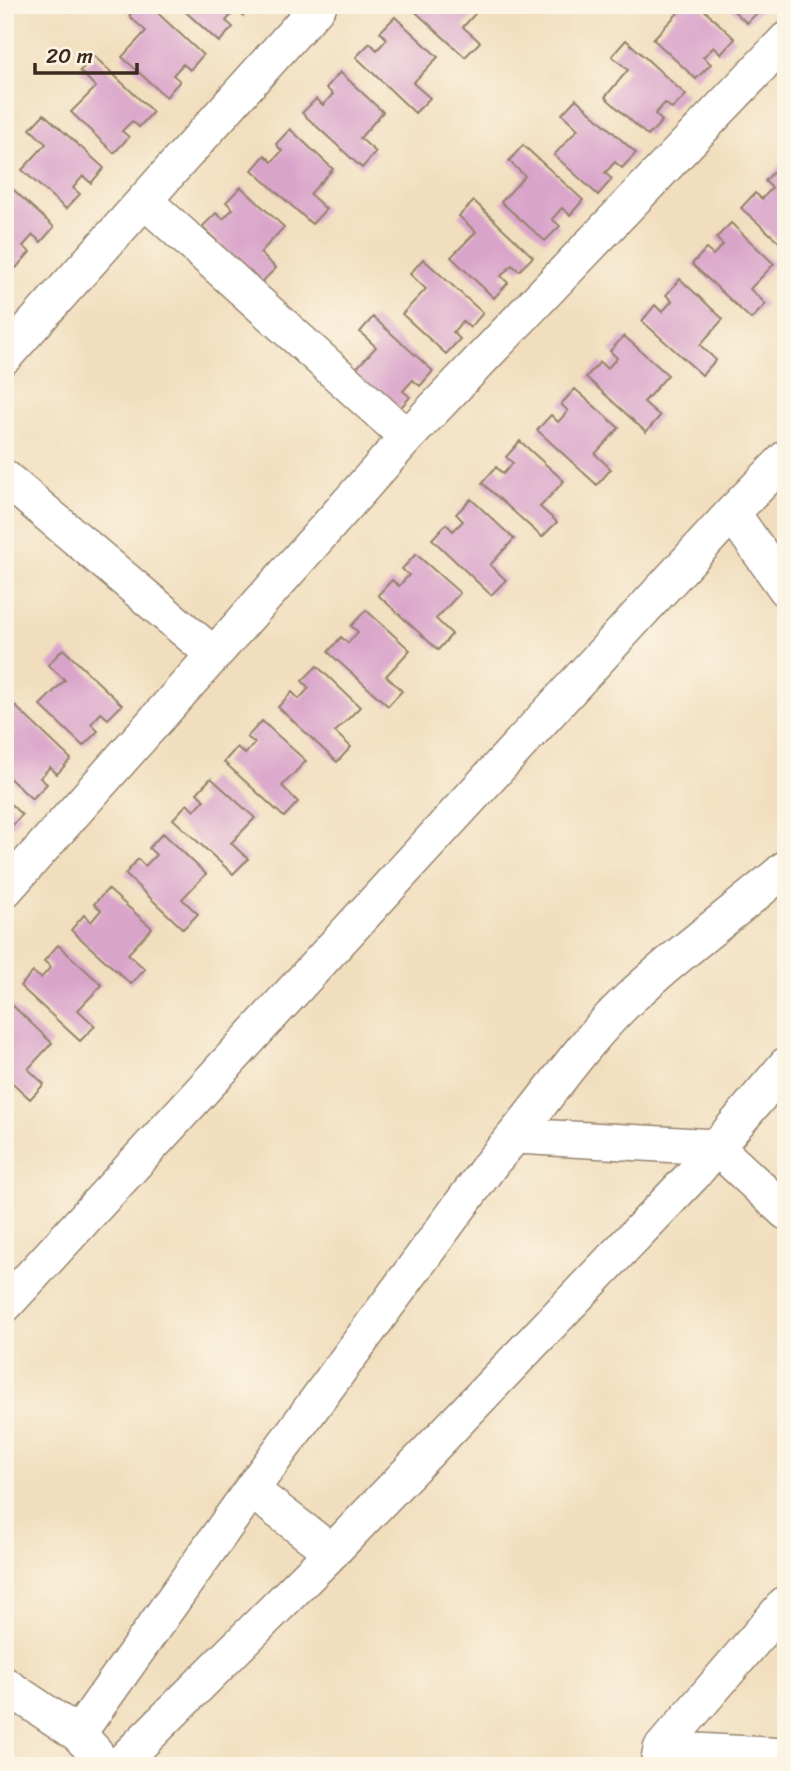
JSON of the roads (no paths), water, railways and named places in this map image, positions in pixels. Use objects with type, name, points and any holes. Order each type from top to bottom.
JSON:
[{"type":"street","points":[[5,356],[319,5]]},
{"type":"street","points":[[5,891],[407,437],[786,40]]},
{"type":"street","points":[[145,201],[407,437]]},
{"type":"street","points":[[5,1305],[732,513],[786,458]]},
{"type":"street","points":[[5,478],[213,654]]},
{"type":"street","points":[[732,513],[786,589]]},
{"type":"street","points":[[79,1734],[251,1490],[485,1172],[516,1136],[566,1069],[629,998],[786,868]]},
{"type":"street","points":[[118,1766],[332,1552],[682,1186],[786,1065]]},
{"type":"street","points":[[516,1136],[716,1147],[786,1212]]},
{"type":"street","points":[[251,1490],[332,1552]]},
{"type":"street","points":[[660,1758],[786,1603]]},
{"type":"street","points":[[5,1685],[79,1734],[108,1766]]},
{"type":"street","points":[[660,1758],[786,1756]]}]
